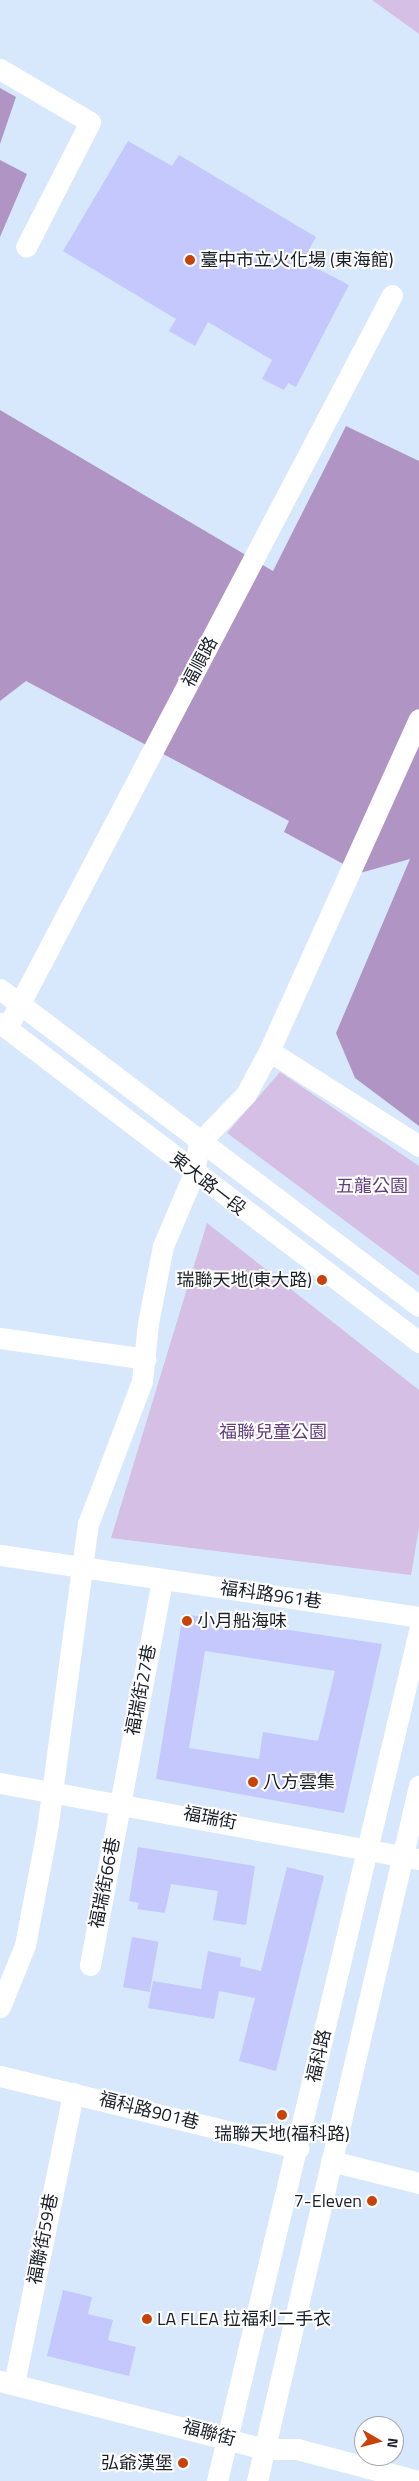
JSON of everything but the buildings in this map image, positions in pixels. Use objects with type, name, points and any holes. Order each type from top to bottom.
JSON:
[{"type":"street","points":[[0,69],[90,122],[26,247]]},
{"type":"street","name":"福順路","points":[[4,1025],[20,1004],[392,295]]},
{"type":"street","points":[[0,2007],[25,1945],[84,1566],[88,1524],[142,1381],[164,1246],[194,1173],[199,1143],[246,1094],[270,1050],[419,719]]},
{"type":"street","name":"東大路一段","points":[[0,989],[199,1143],[419,1306]]},
{"type":"street","name":"東大路一段","points":[[4,1025],[194,1173],[419,1342]]},
{"type":"street","points":[[270,1050],[419,1146]]},
{"type":"street","points":[[0,1338],[145,1359]]},
{"type":"street","name":"福科路961巷","points":[[0,1555],[419,1617]]},
{"type":"street","name":"福瑞街27巷","points":[[120,1802],[162,1579]]},
{"type":"street","name":"福科路","points":[[217,2481],[298,2148],[419,1632]]},
{"type":"street","name":"福瑞街","points":[[0,1783],[120,1802],[411,1857]]},
{"type":"street","name":"福科路","points":[[257,2481],[331,2162],[411,1857],[419,1786]]},
{"type":"street","name":"福瑞街66巷","points":[[90,1965],[120,1802]]},
{"type":"street","name":"福科路901巷","points":[[0,2076],[298,2148]]},
{"type":"street","name":"福聯街59巷","points":[[7,2383],[73,2093]]},
{"type":"street","points":[[331,2162],[419,2183]]},
{"type":"street","name":"福聯街","points":[[7,2383],[227,2437],[264,2449],[297,2449],[418,2481]]},
{"type":"green space","points":[[372,0],[419,0],[419,34]]},
{"type":"green space","name":"五龍公園","points":[[280,1072],[419,1166],[419,1276],[227,1133]]},
{"type":"green space","name":"福聯兒童公園","points":[[207,1223],[419,1390],[419,1528],[411,1575],[111,1538]]},
{"type":"shaded area","points":[[0,88],[16,97],[0,144]]},
{"type":"shaded area","points":[[0,160],[27,174],[0,237]]},
{"type":"shaded area","points":[[0,410],[273,571],[346,426],[419,461],[419,1126],[355,1078],[336,1033],[410,859],[360,873],[284,832],[289,821],[26,681],[0,701]]},
{"type":"place","name":"臺中市立火化場 (東海館)","points":[[190,260]]},
{"type":"place","name":"瑞聯天地(東大路)","points":[[322,1280]]},
{"type":"place","name":"小月船海味","points":[[187,1621]]},
{"type":"place","name":"八方雲集","points":[[253,1782]]},
{"type":"place","name":"瑞聯天地(福科路)","points":[[282,2115]]},
{"type":"place","name":"7-Eleven","points":[[372,2201]]},
{"type":"place","name":"LA FLEA 拉福利二手衣","points":[[147,2319]]},
{"type":"place","name":"弘爺漢堡","points":[[183,2463]]}]
